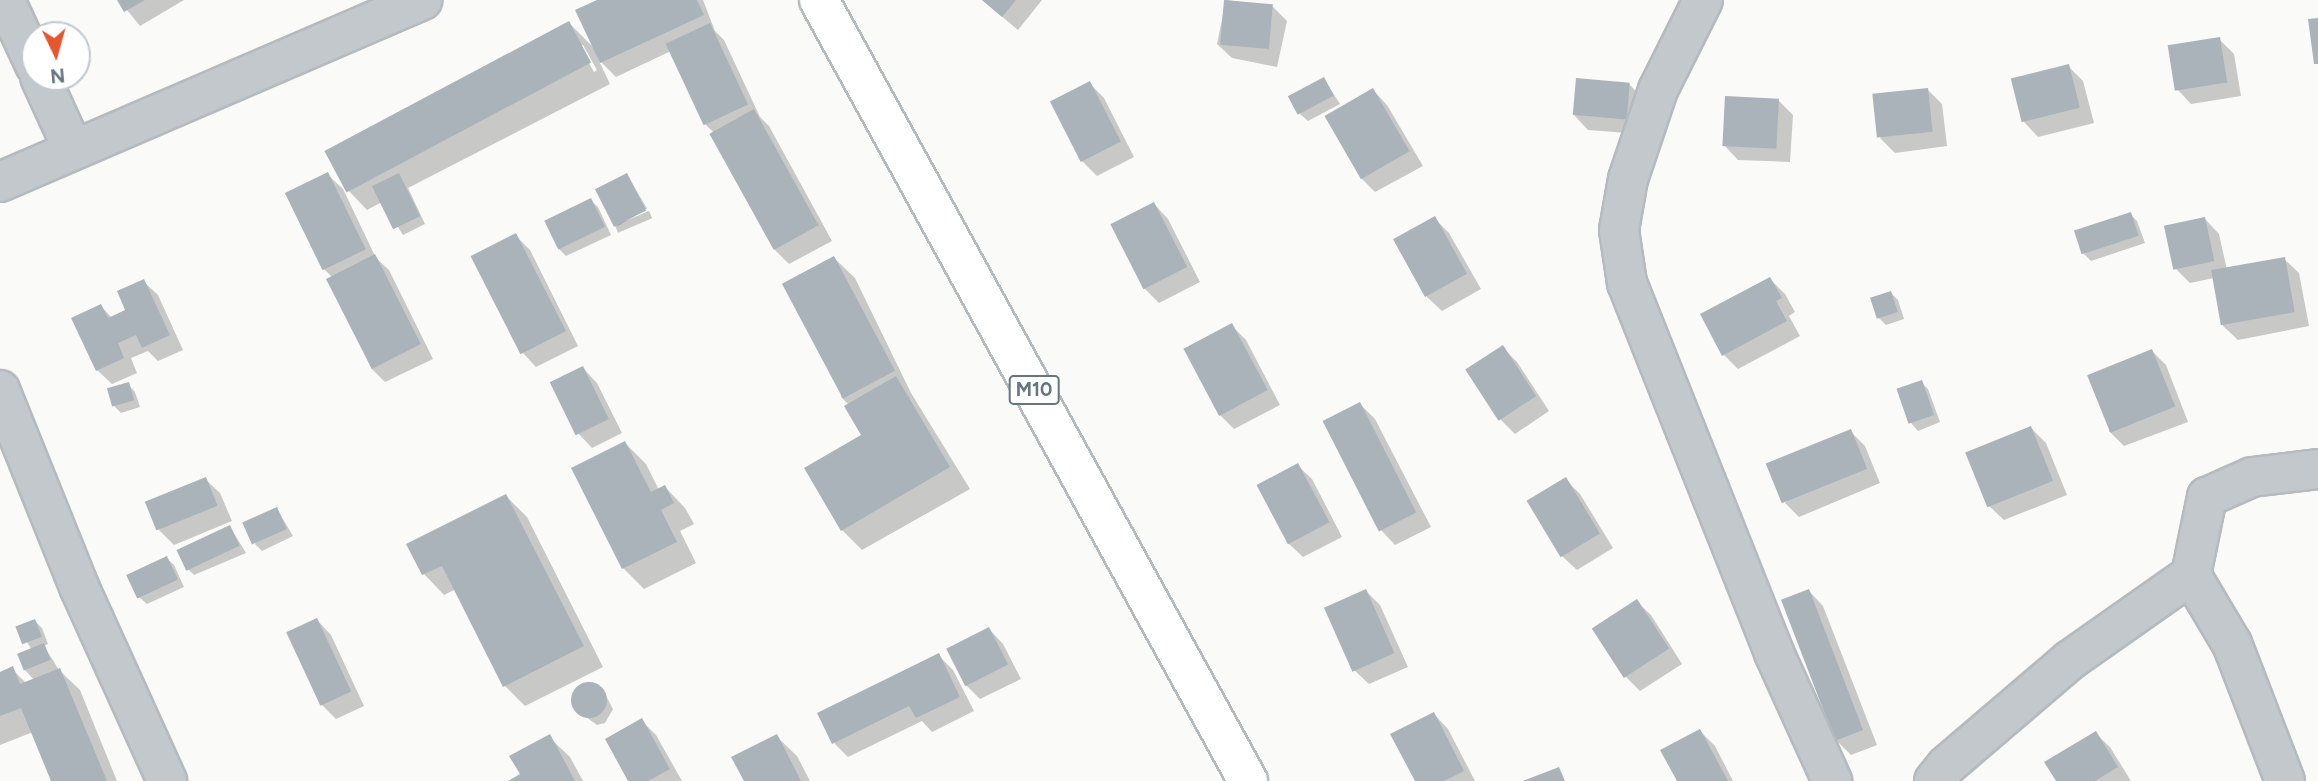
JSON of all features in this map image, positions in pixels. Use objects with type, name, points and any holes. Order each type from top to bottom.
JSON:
[{"type":"main road","name":"M10","points":[[819,0],[1248,781]]},
{"type":"street","points":[[5,0],[21,35]]},
{"type":"street","points":[[0,182],[422,0]]},
{"type":"street","points":[[1703,0],[1658,90],[1628,179],[1619,230],[1627,284],[1774,653],[1832,781]]},
{"type":"street","points":[[46,91],[73,149]]},
{"type":"street","points":[[0,390],[80,589],[167,781]]},
{"type":"street","points":[[1934,781],[1946,766],[2070,660],[2190,575],[2207,497],[2252,477],[2318,470]]},
{"type":"street","points":[[2190,575],[2232,644],[2285,781]]},
{"type":"building","points":[[117,0],[145,0],[124,12]]},
{"type":"building","points":[[597,0],[697,0],[704,15],[600,63],[575,10]]},
{"type":"building","points":[[982,0],[1016,0],[1002,17]]},
{"type":"building","points":[[1224,0],[1273,4],[1269,49],[1220,45]]},
{"type":"building","points":[[2318,18],[2318,64],[2314,64],[2308,19]]},
{"type":"building","points":[[569,21],[591,62],[346,193],[324,151]]},
{"type":"building","points":[[710,23],[748,105],[704,125],[666,44]]},
{"type":"building","points":[[2220,37],[2227,82],[2175,91],[2168,45]]},
{"type":"building","points":[[2069,64],[2080,108],[2022,122],[2011,79]]},
{"type":"building","points":[[1324,77],[1334,96],[1298,115],[1288,96]]},
{"type":"building","points":[[1576,78],[1630,83],[1627,120],[1573,115]]},
{"type":"building","points":[[1090,81],[1121,142],[1081,162],[1050,101]]},
{"type":"building","points":[[1373,88],[1410,151],[1361,179],[1325,116]]},
{"type":"building","points":[[1928,88],[1933,132],[1877,138],[1872,94]]},
{"type":"building","points":[[1725,96],[1779,99],[1776,149],[1722,146]]},
{"type":"building","points":[[754,109],[818,225],[774,250],[709,134]]},
{"type":"building","points":[[328,172],[366,249],[323,270],[285,193]]},
{"type":"building","points":[[399,173],[420,216],[393,229],[372,186]]},
{"type":"building","points":[[627,173],[646,210],[614,227],[595,189]]},
{"type":"building","points":[[591,198],[605,227],[558,250],[544,221]]},
{"type":"building","points":[[1154,202],[1187,267],[1143,289],[1110,224]]},
{"type":"building","points":[[2131,212],[2139,236],[2082,254],[2074,231]]},
{"type":"building","points":[[1435,216],[1467,274],[1425,297],[1393,239]]},
{"type":"building","points":[[2205,217],[2214,261],[2173,270],[2164,226]]},
{"type":"building","points":[[516,233],[566,331],[520,354],[471,256]]},
{"type":"building","points":[[375,254],[421,344],[372,369],[326,279]]},
{"type":"building","points":[[834,256],[895,371],[843,398],[782,284]]},
{"type":"building","points":[[2285,257],[2295,312],[2221,325],[2211,270]]},
{"type":"building","points":[[1770,277],[1782,298],[1776,301],[1787,321],[1722,356],[1700,314]]},
{"type":"building","points":[[144,279],[170,335],[142,348],[136,335],[118,343],[124,358],[96,371],[71,318],[101,304],[108,318],[125,310],[117,291]]},
{"type":"building","points":[[1891,291],[1898,312],[1877,319],[1870,298]]},
{"type":"building","points":[[1232,323],[1268,390],[1219,416],[1183,349]]},
{"type":"building","points":[[1503,345],[1536,396],[1498,421],[1465,370]]},
{"type":"building","points":[[2152,349],[2175,406],[2110,433],[2087,375]]},
{"type":"building","points":[[583,366],[609,419],[576,435],[550,382]]},
{"type":"building","points":[[896,376],[950,467],[841,531],[804,468],[861,435],[844,406]]},
{"type":"building","points":[[1922,380],[1934,415],[1909,424],[1896,389]]},
{"type":"building","points":[[129,382],[134,400],[112,407],[107,388]]},
{"type":"building","points":[[1360,402],[1416,512],[1379,532],[1323,421]]},
{"type":"building","points":[[2031,426],[2053,481],[1987,507],[1965,453]]},
{"type":"building","points":[[1851,429],[1867,469],[1782,503],[1766,463]]},
{"type":"building","points":[[625,441],[651,492],[665,485],[674,503],[661,510],[677,542],[622,569],[571,468]]},
{"type":"building","points":[[1298,463],[1329,522],[1288,544],[1257,485]]},
{"type":"building","points":[[206,477],[218,506],[156,530],[145,502]]},
{"type":"building","points":[[1566,477],[1600,534],[1561,557],[1527,501]]},
{"type":"building","points":[[506,494],[584,646],[503,687],[442,566],[422,575],[406,544]]},
{"type":"building","points":[[277,507],[287,529],[252,544],[242,522]]},
{"type":"building","points":[[230,525],[240,546],[186,571],[177,550]]},
{"type":"building","points":[[167,556],[178,580],[137,599],[126,575]]},
{"type":"building","points":[[1366,589],[1394,653],[1352,672],[1324,608]]},
{"type":"building","points":[[1809,589],[1863,730],[1835,741],[1781,600]]},
{"type":"building","points":[[1637,599],[1669,648],[1624,678],[1592,628]]},
{"type":"building","points":[[317,618],[351,691],[320,706],[286,632]]},
{"type":"building","points":[[35,619],[42,637],[22,644],[15,627]]},
{"type":"building","points":[[989,627],[1008,664],[965,686],[946,649]]},
{"type":"building","points":[[44,643],[51,660],[24,671],[17,654]]},
{"type":"building","points":[[939,653],[960,697],[916,718],[909,706],[832,744],[817,713]]},
{"type":"building","points":[[13,666],[20,684],[60,668],[107,781],[51,781],[21,708],[0,716],[0,672]]},
{"type":"building","points":[[589,682],[601,688],[607,700],[601,712],[589,718],[577,712],[571,700],[577,688]]},
{"type":"building","points":[[1434,712],[1464,771],[1444,781],[1415,781],[1390,734]]},
{"type":"building","points":[[642,718],[670,769],[648,781],[628,781],[605,739]]},
{"type":"building","points":[[1700,729],[1728,781],[1677,781],[1660,750]]},
{"type":"building","points":[[2096,731],[2118,767],[2095,781],[2056,781],[2044,762]]},
{"type":"building","points":[[550,734],[575,781],[508,781],[520,774],[509,756]]},
{"type":"building","points":[[777,734],[801,781],[744,781],[731,757]]},
{"type":"building","points":[[1559,767],[1565,781],[1523,781]]}]
